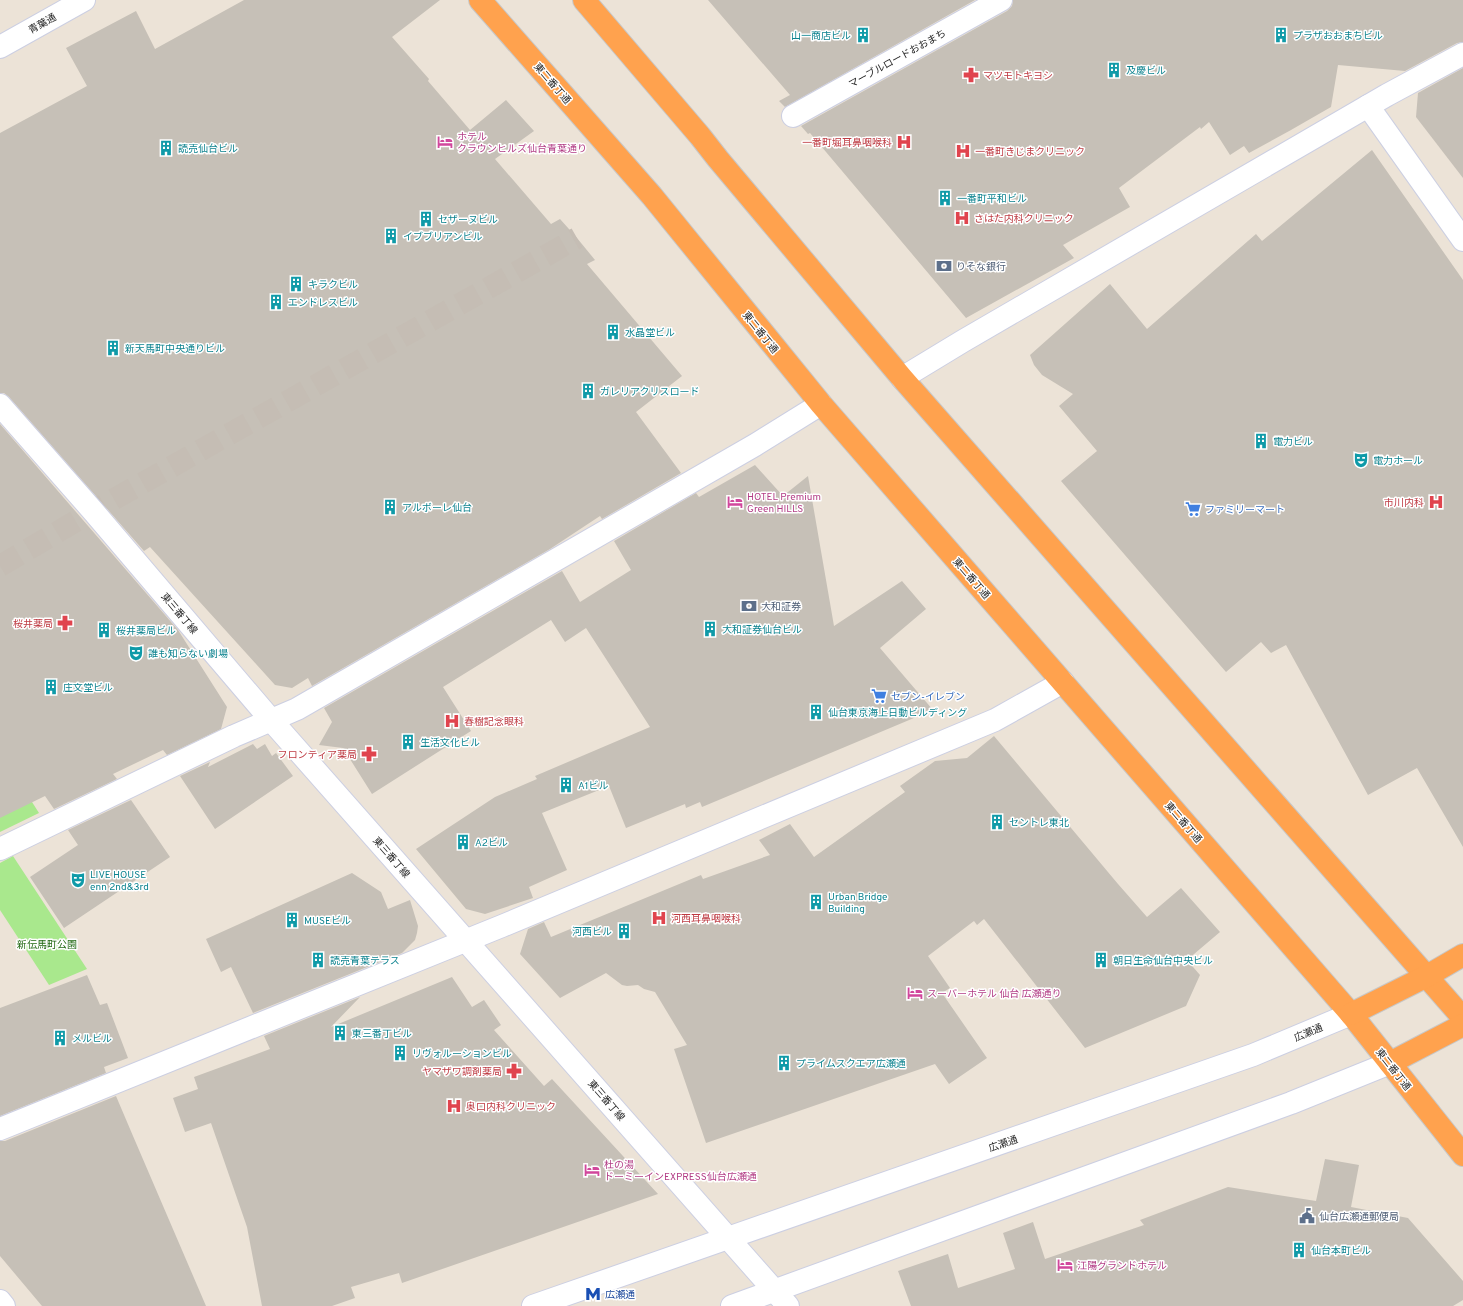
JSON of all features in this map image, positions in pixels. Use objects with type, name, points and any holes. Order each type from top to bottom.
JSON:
[{"type":"highway","name":"東二番丁通","points":[[480,0],[652,196],[821,404],[1351,1014],[1463,1155]]},
{"type":"highway","points":[[584,0],[700,136],[902,378],[1463,1018]]},
{"type":"highway","name":"広瀬通","points":[[1351,1014],[1427,976],[1463,956]]},
{"type":"highway","points":[[1390,1063],[1463,1025]]},
{"type":"street","name":"青葉通","points":[[0,47],[84,0]]},
{"type":"street","name":"マーブルロードおおまち","points":[[793,116],[1001,0]]},
{"type":"street","points":[[902,378],[963,341],[1368,106],[1463,54]]},
{"type":"street","points":[[1368,106],[1463,240]]},
{"type":"street","points":[[0,849],[234,736],[297,709],[755,445],[821,404]]},
{"type":"street","name":"東三番丁線","points":[[0,405],[98,517],[271,720],[781,1298]]},
{"type":"street","points":[[0,1129],[465,941],[995,720],[1063,682]]},
{"type":"street","name":"広瀬通","points":[[533,1306],[1253,1056],[1351,1014]]},
{"type":"street","points":[[732,1306],[781,1298],[1291,1103],[1390,1063]]},
{"type":"street","points":[[0,1301],[4,1306]]},
{"type":"green space","points":[[18,780],[39,813],[0,832],[0,790]]},
{"type":"green space","name":"新伝馬町公園","points":[[13,856],[87,969],[49,985],[0,910],[0,863]]},
{"type":"building","points":[[244,0],[440,0],[392,37],[429,79],[428,81],[470,130],[506,100],[534,131],[495,159],[551,224],[560,219],[577,238],[595,260],[587,264],[682,376],[636,412],[681,473],[602,519],[600,516],[550,549],[312,686],[308,678],[292,688],[275,685],[150,547],[144,551],[9,397],[4,393],[0,393],[0,133],[87,86],[66,48],[136,11],[155,49]]},
{"type":"building","points":[[708,0],[975,0],[785,107],[779,101],[790,95]]},
{"type":"building","points":[[1013,0],[1463,0],[1463,42],[1457,43],[1405,71],[1338,65],[1331,107],[1249,153],[1244,146],[1230,155],[1209,122],[1201,129],[1200,127],[1119,188],[1130,207],[1063,245],[1074,258],[966,318],[810,133],[808,134],[801,126],[1007,11],[1012,6]]},
{"type":"building","points":[[1463,68],[1463,178],[1416,117],[1418,93]]},
{"type":"building","points":[[1372,150],[1463,280],[1463,847],[1417,768],[1368,795],[1286,645],[1271,653],[1261,642],[1226,672],[1061,481],[1097,451],[1059,406],[1073,394],[1042,375],[1034,365],[1030,355],[1110,284],[1147,329],[1256,234],[1262,241]]},
{"type":"building","points":[[0,424],[178,630],[227,707],[221,729],[167,755],[163,750],[113,774],[117,779],[54,809],[45,796],[0,818]]},
{"type":"building","points":[[755,465],[783,496],[808,476],[834,626],[902,581],[926,609],[880,648],[933,710],[702,807],[700,802],[686,808],[685,804],[626,828],[609,786],[542,813],[567,870],[529,887],[533,898],[485,914],[466,909],[416,849],[495,797],[537,779],[535,776],[650,727],[586,628],[565,642],[551,620],[443,687],[471,731],[372,794],[343,748],[319,745],[332,722],[324,708],[562,571],[580,602],[631,570],[614,541],[696,493],[699,497]]},
{"type":"building","points":[[994,736],[1147,917],[1181,888],[1220,932],[1187,960],[1200,975],[1186,1006],[1085,1048],[984,919],[977,925],[974,921],[928,956],[950,988],[942,993],[987,1058],[949,1084],[935,1064],[706,1143],[674,1049],[687,1045],[655,992],[644,989],[638,985],[622,985],[606,973],[560,998],[520,954],[528,929],[544,922],[551,937],[701,875],[703,879],[770,855],[759,840],[790,824],[814,857],[905,792],[900,786],[935,761],[967,758]]},
{"type":"building","points":[[253,744],[257,749],[265,744],[272,756],[276,753],[293,776],[215,829],[180,776],[210,762],[208,767]]},
{"type":"building","points":[[131,800],[170,857],[64,928],[30,877],[78,845],[68,830]]},
{"type":"building","points":[[352,873],[381,892],[388,909],[410,900],[418,926],[415,940],[402,953],[253,1013],[231,967],[221,972],[206,939]]},
{"type":"building","name":"メルビル","points":[[87,975],[100,1005],[107,1003],[128,1058],[104,1067],[106,1073],[0,1116],[0,1008]]},
{"type":"building","points":[[452,977],[472,1007],[484,1000],[501,1025],[494,1030],[544,1086],[552,1079],[658,1194],[402,1283],[399,1273],[351,1287],[355,1298],[332,1306],[262,1306],[247,1227],[211,1123],[185,1132],[173,1098],[198,1089],[194,1077],[270,1049],[264,1036],[360,997],[331,1027]]},
{"type":"building","points":[[116,1096],[206,1306],[42,1306],[0,1256],[0,1141],[5,1141]]},
{"type":"building","name":"仙台本町ビル","points":[[1325,1159],[1359,1165],[1351,1207],[1408,1218],[1463,1281],[1463,1300],[1453,1306],[911,1306],[898,1271],[948,1254],[958,1288],[1015,1269],[1003,1233],[1033,1222],[1045,1259],[1144,1225],[1140,1220],[1228,1187],[1316,1201]]},
{"type":"tunnel","points":[[0,566],[93,511],[577,238]]},
{"type":"place","name":"山一商店ビル","points":[[863,35]]},
{"type":"place","name":"プラザおおまちビル","points":[[1281,35]]},
{"type":"place","name":"及慶ビル","points":[[1114,70]]},
{"type":"place","name":"マツモトキヨシ","points":[[971,75]]},
{"type":"place","name":"ホテル クラウンヒルズ仙台青葉通り","points":[[445,142]]},
{"type":"place","name":"一番町堀耳鼻咽喉科","points":[[904,142]]},
{"type":"place","name":"読売仙台ビル","points":[[166,148]]},
{"type":"place","name":"一番町きじまクリニック","points":[[963,151]]},
{"type":"place","name":"一番町平和ビル","points":[[945,198]]},
{"type":"place","name":"さはた内科クリニック","points":[[962,218]]},
{"type":"place","name":"セザーヌビル","points":[[426,219]]},
{"type":"place","name":"イブブリアンビル","points":[[391,236]]},
{"type":"place","name":"りそな銀行","points":[[944,266]]},
{"type":"place","name":"キラクビル","points":[[296,284]]},
{"type":"place","name":"エンドレスビル","points":[[276,302]]},
{"type":"place","name":"水晶堂ビル","points":[[613,332]]},
{"type":"place","name":"新天馬町中央通りビル","points":[[113,348]]},
{"type":"place","name":"ガレリアクリスロード","points":[[588,391]]},
{"type":"place","name":"電力ビル","points":[[1261,441]]},
{"type":"place","name":"電力ホール","points":[[1361,460]]},
{"type":"place","name":"HOTEL Premium Green HILLS","points":[[735,502]]},
{"type":"place","name":"市川内科","points":[[1436,502]]},
{"type":"place","name":"アルボーレ仙台","points":[[390,507]]},
{"type":"place","name":"ファミリーマート","points":[[1193,509]]},
{"type":"place","name":"大和証券","points":[[749,606]]},
{"type":"place","name":"桜井薬局","points":[[65,623]]},
{"type":"place","name":"大和証券仙台ビル","points":[[710,629]]},
{"type":"place","name":"桜井薬局ビル","points":[[104,630]]},
{"type":"place","name":"誰も知らない劇場","points":[[136,653]]},
{"type":"place","name":"庄文堂ビル","points":[[51,687]]},
{"type":"place","name":"セブン-イレブン","points":[[879,696]]},
{"type":"place","name":"仙台東京海上日動ビルディング","points":[[816,712]]},
{"type":"place","name":"春樹記念眼科","points":[[452,721]]},
{"type":"place","name":"生活文化ビル","points":[[408,742]]},
{"type":"place","name":"フロンティア薬局","points":[[369,754]]},
{"type":"place","name":"A1ビル","points":[[566,785]]},
{"type":"place","name":"セントレ東北","points":[[997,822]]},
{"type":"place","name":"A2ビル","points":[[463,842]]},
{"type":"place","name":"LIVE HOUSE enn 2nd&3rd","points":[[78,880]]},
{"type":"place","name":"Urban Bridge Building","points":[[816,902]]},
{"type":"place","name":"河西耳鼻咽喉科","points":[[659,918]]},
{"type":"place","name":"MUSEビル","points":[[292,920]]},
{"type":"place","name":"河西ビル","points":[[624,931]]},
{"type":"place","name":"読売⻘葉テラス","points":[[318,960]]},
{"type":"place","name":"朝日生命仙台中央ビル","points":[[1101,960]]},
{"type":"place","name":"スーパーホテル 仙台 広瀬通り","points":[[915,993]]},
{"type":"place","name":"東三番丁ビル","points":[[340,1033]]},
{"type":"place","name":"メルビル","points":[[60,1038]]},
{"type":"place","name":"リヴォルーションビル","points":[[400,1053]]},
{"type":"place","name":"プライムスクエア広瀬通","points":[[784,1063]]},
{"type":"place","name":"ヤマザワ調剤薬局","points":[[514,1071]]},
{"type":"place","name":"奥口内科クリニック","points":[[454,1106]]},
{"type":"place","name":"杜の湯 ドーミーインEXPRESS仙台広瀬通","points":[[592,1170]]},
{"type":"place","name":"仙台広瀬通郵便局","points":[[1307,1216]]},
{"type":"place","name":"仙台本町ビル","points":[[1299,1250]]},
{"type":"place","name":"江陽グランドホテル","points":[[1065,1265]]},
{"type":"place","name":"広瀬通","points":[[593,1294]]}]
